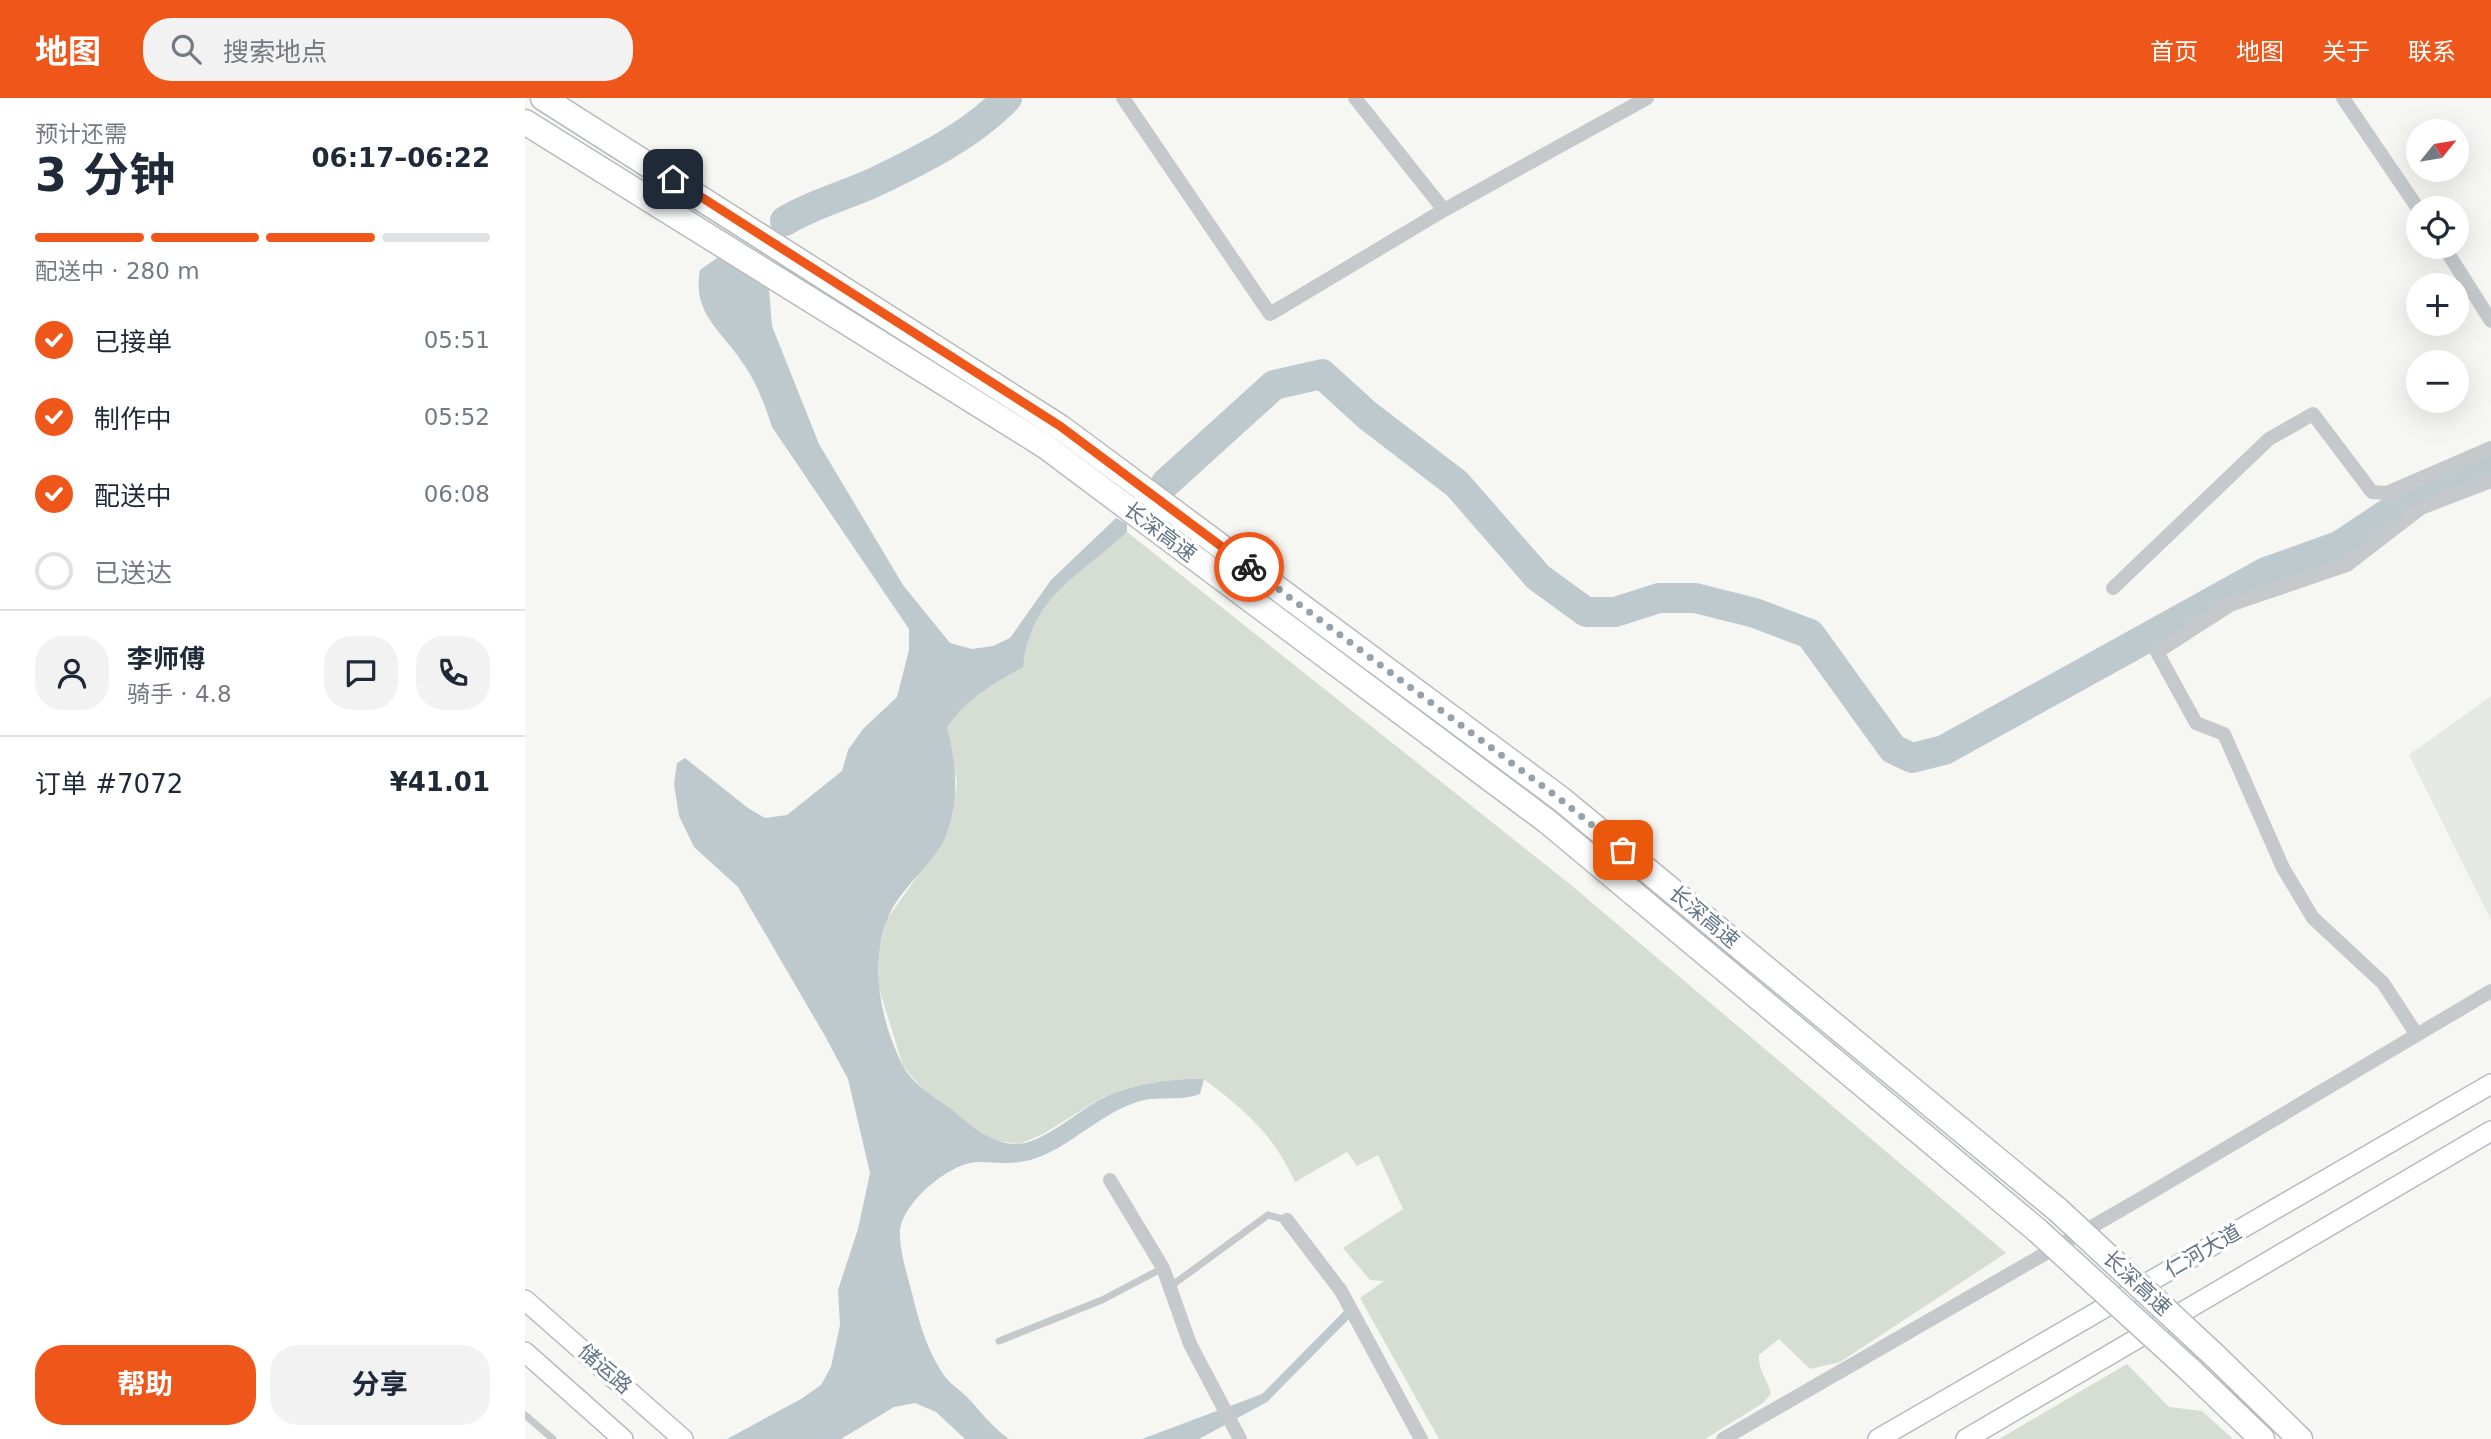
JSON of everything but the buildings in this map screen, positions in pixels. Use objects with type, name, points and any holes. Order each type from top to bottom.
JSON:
[{"type":"highway","name":"长深高速","points":[[543,98],[1060,426],[1560,799],[2058,1210],[2300,1439]]},
{"type":"highway","name":"长深高速","points":[[525,122],[1045,446],[1548,822],[2038,1231],[2189,1368],[2262,1439]]},
{"type":"main road","name":"仁河大道","points":[[1878,1439],[2491,1084]]},
{"type":"main road","name":"仁河大道","points":[[1966,1439],[2491,1130]]},
{"type":"main road","name":"储运路","points":[[525,1300],[683,1439]]},
{"type":"main road","name":"储运路","points":[[525,1352],[623,1439]]},
{"type":"street","points":[[1123,98],[1270,314],[1444,211],[1647,98]]},
{"type":"street","points":[[1355,98],[1444,211]]},
{"type":"street","points":[[2343,98],[2410,196]]},
{"type":"street","points":[[2452,259],[2491,321]]},
{"type":"street","points":[[2113,587],[2269,439],[2313,414],[2372,492],[2387,494],[2491,448]]},
{"type":"street","points":[[2417,1035],[2382,983],[2313,918],[2283,868],[2224,734],[2196,723],[2157,652],[2231,605],[2347,565],[2421,508],[2491,481]]},
{"type":"street","points":[[1723,1439],[2140,1199],[2491,991]]},
{"type":"street","points":[[1110,1180],[1163,1268],[1190,1345],[1237,1434]]},
{"type":"street","points":[[1287,1220],[1341,1292],[1422,1439]]},
{"type":"lane","points":[[1171,1286],[1268,1215],[1287,1220]]},
{"type":"lane","points":[[999,1341],[1102,1300],[1163,1268]]},
{"type":"lane","points":[[525,1415],[553,1439]]},
{"type":"shaded area","points":[[720,256],[769,289],[772,326],[819,444],[903,585],[950,643],[972,649],[993,646],[1010,638],[1051,580],[1116,518],[1127,524],[1127,532],[1060,589],[1047,605],[1028,642],[1023,667],[971,700],[947,728],[955,780],[951,820],[941,845],[893,908],[882,937],[879,956],[878,974],[883,1012],[905,1070],[926,1091],[978,1130],[996,1140],[1017,1144],[1038,1138],[1095,1102],[1141,1085],[1204,1079],[1200,1094],[1137,1102],[1109,1115],[1058,1148],[1030,1160],[966,1164],[940,1178],[908,1211],[902,1223],[901,1249],[926,1340],[948,1380],[1009,1439],[965,1439],[936,1412],[915,1403],[894,1407],[841,1439],[727,1439],[801,1399],[821,1385],[831,1367],[840,1325],[838,1290],[858,1229],[870,1173],[848,1079],[825,1036],[738,887],[694,847],[679,816],[674,784],[677,763],[685,758],[748,808],[765,818],[787,815],[842,771],[848,750],[863,729],[897,697],[909,650],[909,629],[772,427],[752,377],[704,309],[700,298],[700,270]]},
{"type":"shaded area","points":[[1127,532],[1571,885],[2006,1253],[1840,1362],[1810,1369],[1779,1339],[1759,1355],[1760,1366],[1771,1394],[1763,1403],[1705,1439],[1439,1439],[1360,1298],[1384,1281],[1370,1280],[1343,1248],[1403,1209],[1378,1155],[1357,1166],[1347,1152],[1295,1182],[1277,1150],[1257,1124],[1204,1079],[1165,1082],[1103,1097],[1043,1134],[1019,1144],[992,1140],[925,1092],[903,1066],[879,988],[878,952],[887,919],[946,836],[953,813],[957,783],[947,728],[971,700],[1022,667],[1035,621],[1047,604],[1075,575]]},
{"type":"shaded area","points":[[2491,696],[2491,920],[2409,755]]},
{"type":"shaded area","points":[[1344,1311],[1349,1319],[1267,1402],[1199,1439],[1142,1439],[1262,1394]]},
{"type":"shaded area","points":[[2127,1364],[2169,1407],[2202,1411],[2233,1439],[1999,1439]]},
{"type":"waterway","points":[[785,221],[928,156],[978,124],[1007,98]]},
{"type":"waterway","points":[[1166,483],[1274,385],[1322,374],[1367,415],[1457,484],[1538,577],[1586,612],[1615,612],[1659,598],[1695,598],[1755,613],[1810,634],[1893,749],[1912,758],[1944,750],[2266,572],[2339,546],[2411,498],[2491,469]]},
{"type":"way so far","points":[[1249,567],[1560,799],[1623,850]]},
{"type":"route","points":[[673,179],[1060,426],[1249,567]]}]
